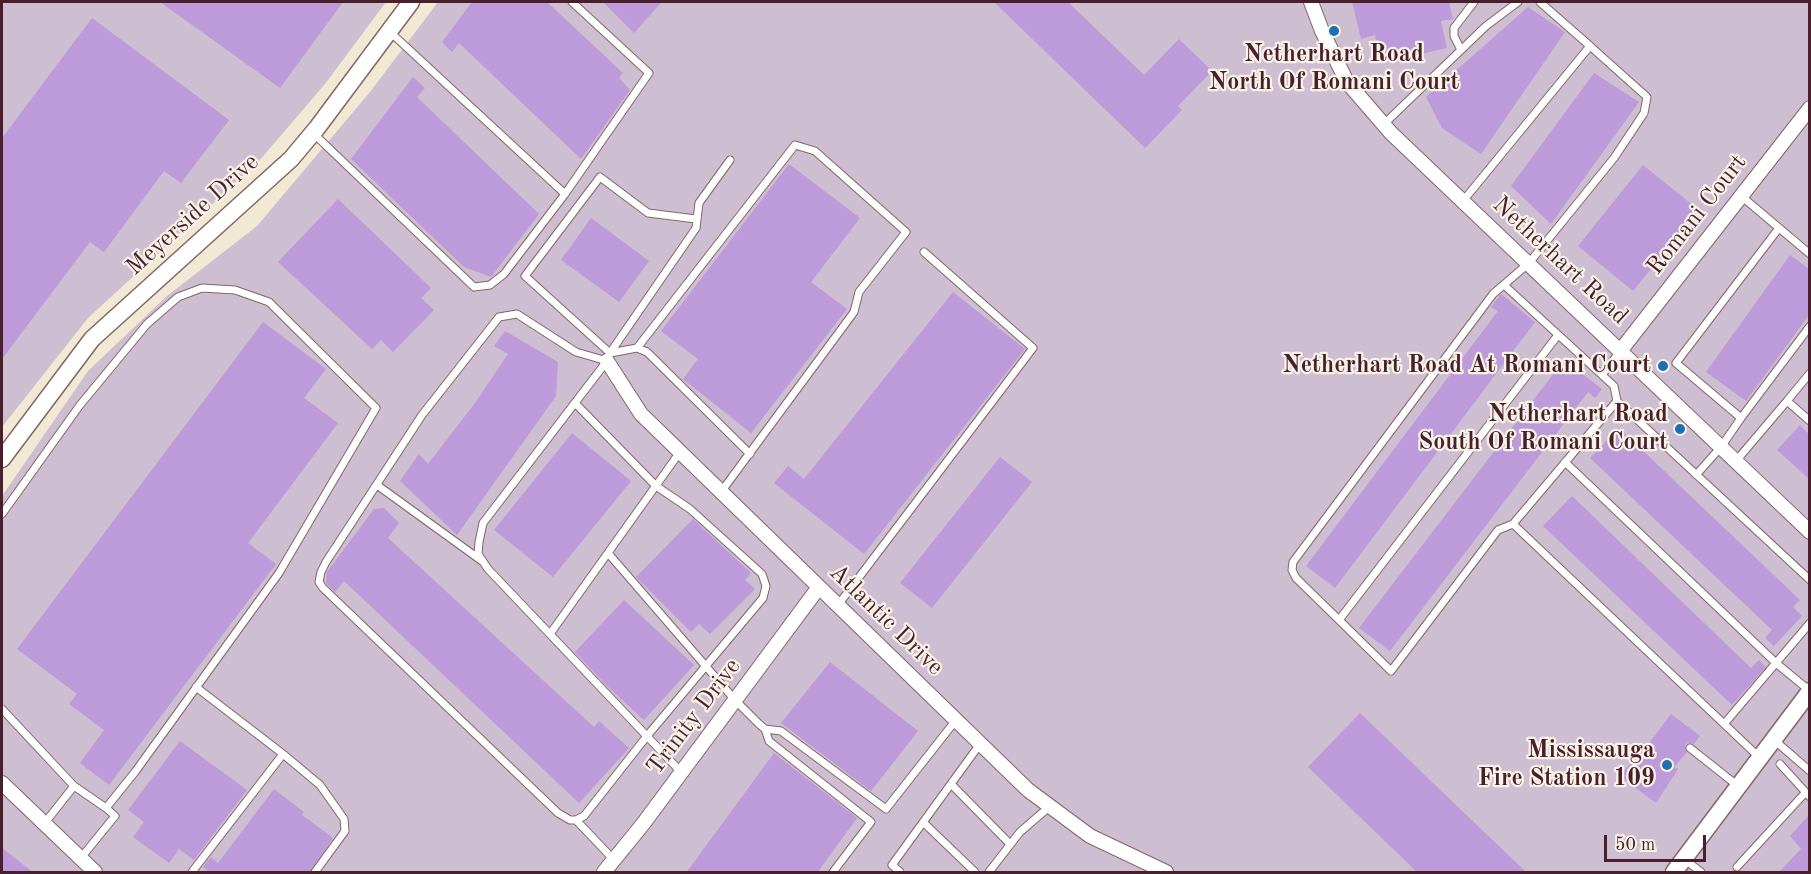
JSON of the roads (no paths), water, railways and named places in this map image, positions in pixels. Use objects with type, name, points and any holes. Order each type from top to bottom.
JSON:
[{"type":"street","name":"Meyerside Drive","points":[[2,459],[93,339],[291,159],[313,134],[411,2]]},
{"type":"street","name":"Netherhart Road","points":[[1313,3],[1322,31],[1347,82],[1384,124],[1809,532]]},
{"type":"street","name":"Romani Court","points":[[1621,350],[1809,108]]},
{"type":"street","name":"Atlantic Drive","points":[[609,357],[641,414],[1028,790],[1090,836],[1166,873]]},
{"type":"street","name":"Trinity Drive","points":[[604,873],[819,587]]},
{"type":"street","points":[[1674,873],[1809,691]]},
{"type":"street","points":[[2,783],[95,873]]},
{"type":"lane","points":[[313,134],[474,287],[490,285],[504,274],[565,194],[649,73],[572,2]]},
{"type":"lane","points":[[1461,50],[1454,36],[1455,28],[1474,2]]},
{"type":"lane","points":[[1384,124],[1486,26],[1518,2]]},
{"type":"lane","points":[[1540,2],[1647,97],[1644,113],[1614,158],[1529,263],[1493,294],[1293,562],[1292,570],[1296,578],[1390,671],[1498,530],[1513,524],[1617,401]]},
{"type":"lane","points":[[389,31],[565,194]]},
{"type":"lane","points":[[1463,201],[1590,45]]},
{"type":"lane","points":[[575,403],[656,486],[690,509],[762,574],[766,586],[764,598],[647,736],[584,816],[570,820],[558,813],[323,588],[319,582],[321,572],[422,416],[499,317],[517,314],[576,352],[609,357],[637,348],[795,145],[815,151],[906,232],[859,292],[854,312],[721,492]]},
{"type":"lane","points":[[681,772],[550,634],[478,554],[483,523],[609,357],[696,228],[699,203],[730,159]]},
{"type":"lane","points":[[609,357],[525,276],[600,177],[648,213],[696,219]]},
{"type":"lane","points":[[1740,195],[1809,254]]},
{"type":"lane","points":[[1741,418],[1676,363],[1779,228]]},
{"type":"lane","points":[[838,605],[1033,348],[924,252]]},
{"type":"lane","points":[[1504,285],[1614,386],[1617,401],[1809,580]]},
{"type":"lane","points":[[2,514],[80,405],[147,324],[178,297],[202,288],[235,290],[269,302],[376,408],[279,573],[135,772],[106,808]]},
{"type":"lane","points":[[1696,475],[1721,447],[1809,326]]},
{"type":"lane","points":[[1339,620],[1558,335]]},
{"type":"lane","points":[[637,348],[647,352],[750,454]]},
{"type":"lane","points":[[1602,375],[1621,350]]},
{"type":"lane","points":[[1736,461],[1809,373]]},
{"type":"lane","points":[[1787,401],[1809,421]]},
{"type":"lane","points":[[550,634],[680,452]]},
{"type":"lane","points":[[1565,462],[1776,663],[1809,691]]},
{"type":"lane","points":[[377,485],[484,563]]},
{"type":"lane","points":[[1513,524],[1760,758]]},
{"type":"lane","points":[[608,553],[735,700],[765,729],[770,741],[871,822],[833,873]]},
{"type":"lane","points":[[1724,724],[1809,623]]},
{"type":"lane","points":[[196,687],[320,785],[344,819],[345,831],[315,873]]},
{"type":"lane","points":[[2,709],[74,786],[115,816],[81,859]]},
{"type":"lane","points":[[765,729],[780,730],[886,809],[956,720]]},
{"type":"lane","points":[[1773,740],[1809,771]]},
{"type":"lane","points":[[900,873],[892,865],[980,744]]},
{"type":"lane","points":[[1690,748],[1738,786]]},
{"type":"lane","points":[[192,873],[283,754]]},
{"type":"lane","points":[[1737,867],[1807,795],[1780,764]]},
{"type":"lane","points":[[951,784],[1010,844]]},
{"type":"lane","points":[[44,824],[74,786]]},
{"type":"lane","points":[[988,873],[1020,832],[1049,807]]},
{"type":"lane","points":[[576,820],[614,860]]},
{"type":"lane","points":[[924,823],[975,873]]},
{"type":"lane","points":[[1684,859],[1701,873]]},
{"type":"place","name":"Netherhart Road North Of Romani Court","points":[[1334,31]]},
{"type":"place","name":"Netherhart Road At Romani Court","points":[[1663,366]]},
{"type":"place","name":"Netherhart Road South Of Romani Court","points":[[1680,429]]},
{"type":"place","name":"Mississauga Fire Station 109","points":[[1667,765]]}]
